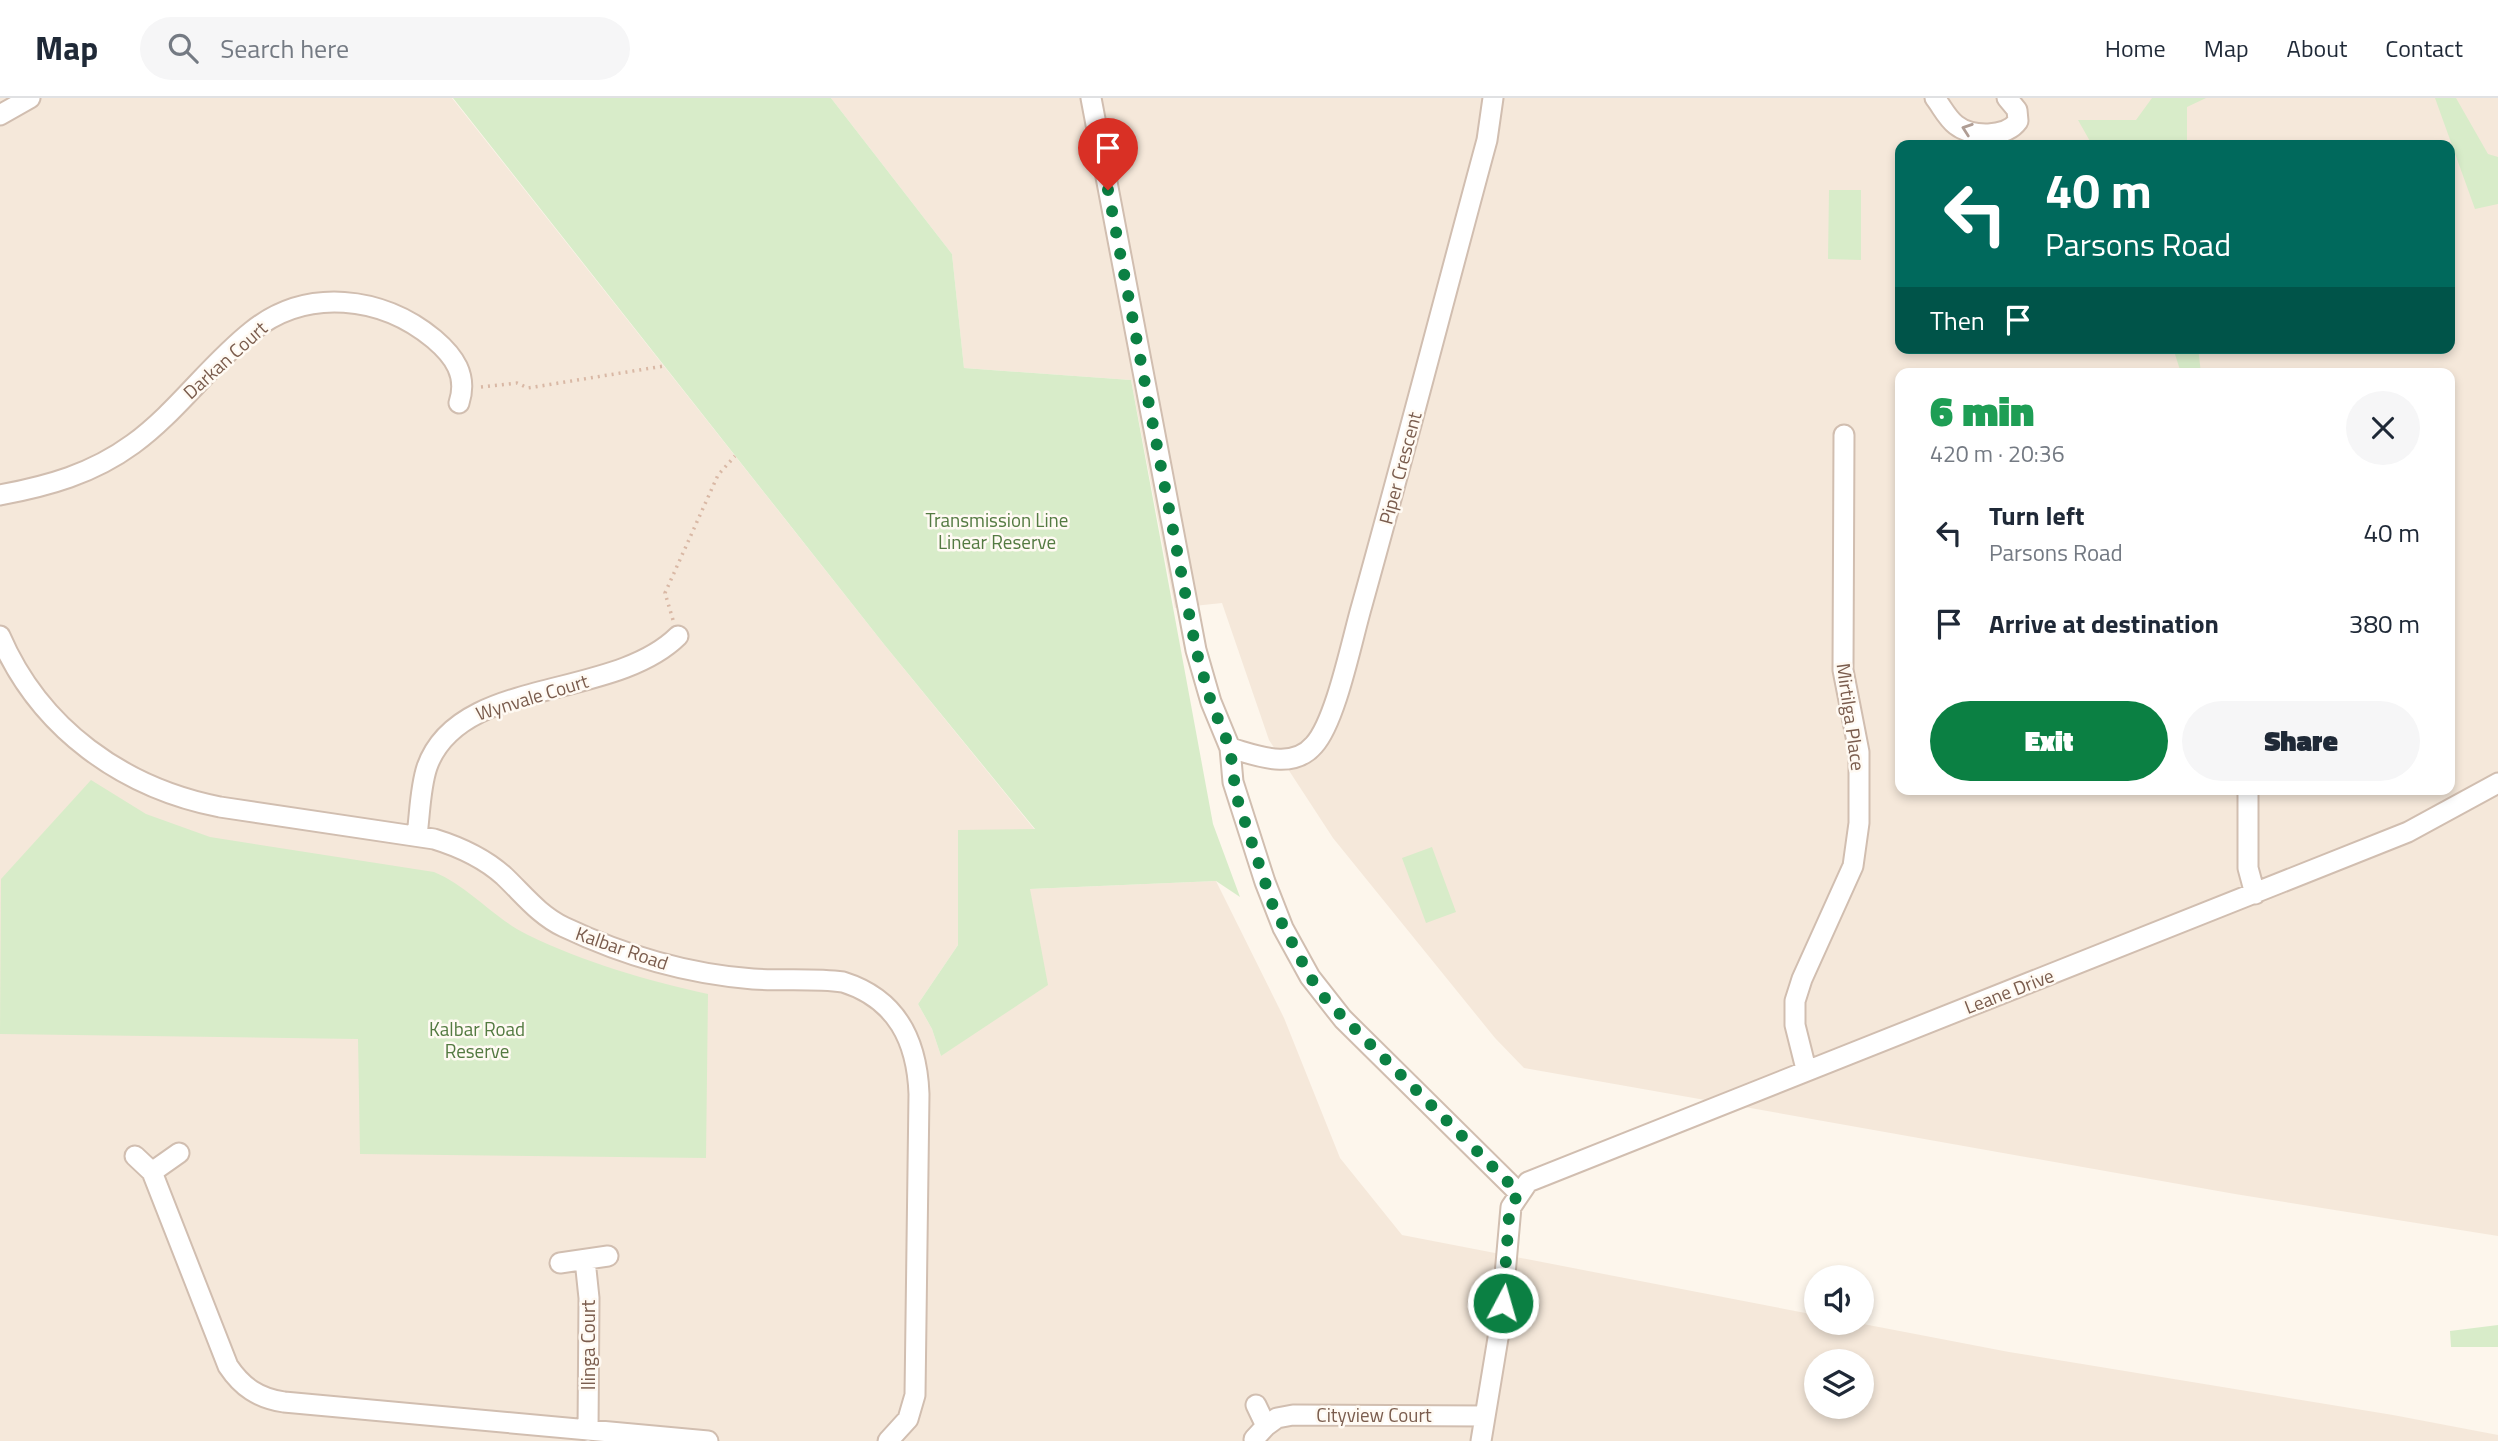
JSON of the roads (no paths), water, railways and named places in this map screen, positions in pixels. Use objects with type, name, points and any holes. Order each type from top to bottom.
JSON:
[{"type":"street","points":[[0,115],[30,98]]},
{"type":"street","points":[[1091,98],[1191,628],[1211,702],[1230,748],[1233,782],[1265,882],[1283,928],[1310,977],[1343,1019],[1518,1192],[1511,1207],[1501,1320],[1481,1441]]},
{"type":"street","name":"Piper Crescent","points":[[1230,748],[1285,760],[1306,752],[1322,731],[1345,667],[1401,466],[1487,140],[1493,98]]},
{"type":"street","points":[[1936,98],[1956,125],[1968,131],[1985,133],[2006,131],[2018,121],[2017,110],[2007,98]]},
{"type":"street","name":"Darkan Court","points":[[0,495],[66,480],[119,454],[154,427],[250,332],[276,316],[307,305],[354,302],[382,308],[409,321],[439,344],[456,363],[463,382],[460,403]]},
{"type":"street","name":"Mirtilga Place","points":[[1806,1069],[1794,1024],[1795,1001],[1802,979],[1853,866],[1859,823],[1858,752],[1843,670],[1844,435]]},
{"type":"street","name":"Wynvale Court","points":[[417,835],[428,765],[439,744],[456,725],[482,710],[632,667],[655,655],[678,636]]},
{"type":"street","name":"Kalbar Road","points":[[1,641],[26,681],[58,721],[96,755],[140,784],[189,801],[417,835],[448,844],[477,857],[505,877],[530,904],[552,921],[628,952],[677,967],[726,976],[844,982],[872,994],[894,1013],[909,1035],[918,1076],[915,1379],[913,1408],[908,1419],[888,1441]]},
{"type":"street","name":"Leane Drive","points":[[1518,1192],[1535,1178],[2408,832],[2498,783]]},
{"type":"street","points":[[2248,795],[2248,868],[2255,894]]},
{"type":"street","points":[[152,1171],[179,1153]]},
{"type":"street","points":[[135,1156],[152,1171],[223,1354],[234,1375],[251,1391],[284,1402],[709,1441]]},
{"type":"street","points":[[560,1263],[608,1256]]},
{"type":"street","name":"Ilinga Court","points":[[585,1260],[589,1298],[588,1431]]},
{"type":"street","name":"Cityview Court","points":[[1256,1405],[1260,1432],[1277,1418],[1293,1415],[1485,1416]]},
{"type":"park label","name":"Transmission Line Linear Reserve","points":[[997,531]]},
{"type":"park label","name":"Kalbar Road Reserve","points":[[477,1040]]}]
